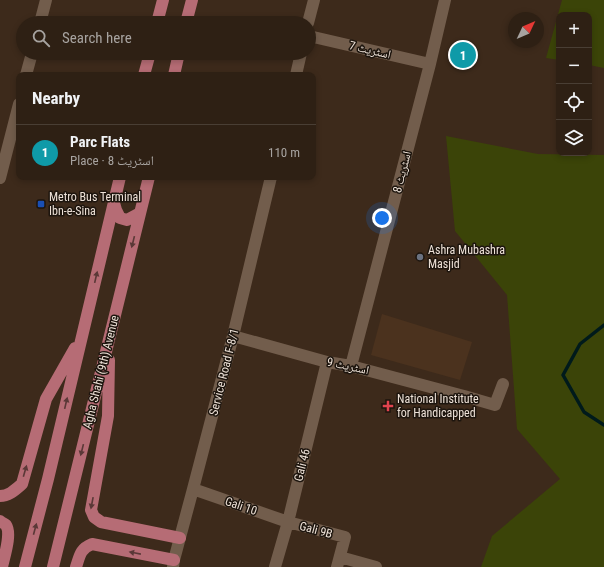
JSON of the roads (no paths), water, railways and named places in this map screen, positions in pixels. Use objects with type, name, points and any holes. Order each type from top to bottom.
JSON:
[{"type":"main road","points":[[159,16],[163,0]]},
{"type":"main road","points":[[188,16],[192,0]]},
{"type":"main road","points":[[145,72],[148,60]]},
{"type":"main road","points":[[175,72],[177,60]]},
{"type":"main road","points":[[25,567],[48,479],[119,180]]},
{"type":"main road","name":"Agha Shahi (9th) Avenue","points":[[53,567],[148,180]]},
{"type":"main road","points":[[114,203],[120,218],[127,220],[140,213]]},
{"type":"main road","points":[[0,496],[4,496],[14,491],[22,484],[46,399],[83,334]]},
{"type":"main road","points":[[109,339],[108,416],[91,510],[94,516],[101,522],[180,538]]},
{"type":"main road","points":[[0,521],[6,525],[8,532],[2,567]]},
{"type":"main road","points":[[76,567],[80,554],[86,547],[92,544],[173,564]]},
{"type":"street","points":[[42,16],[46,0]]},
{"type":"street","points":[[310,16],[314,0]]},
{"type":"street","name":"اسٹریٹ 8","points":[[351,366],[430,64],[445,0]]},
{"type":"street","name":"اسٹریٹ 7","points":[[316,38],[430,64]]},
{"type":"street","points":[[27,72],[30,60]]},
{"type":"street","points":[[297,72],[299,60]]},
{"type":"street","points":[[0,178],[2,162],[16,114]]},
{"type":"street","name":"Service Road F-8/1","points":[[173,564],[194,489],[233,336],[270,180]]},
{"type":"street","name":"اسٹریٹ 9","points":[[233,336],[327,362],[351,366],[495,405],[503,384]]},
{"type":"street","name":"Gali 46","points":[[275,567],[288,522],[327,362]]},
{"type":"street","name":"Gali 10","points":[[194,489],[288,522]]},
{"type":"street","name":"Gali 9B","points":[[288,522],[345,537],[338,562]]},
{"type":"street","points":[[338,562],[376,567]]},
{"type":"waterway","points":[[604,325],[580,344],[563,375],[584,412],[604,425]]},
{"type":"place","name":"Parc Flats","points":[[463,55]]},
{"type":"place","name":"Metro Bus Terminal Ibn-e-Sina","points":[[41,204]]},
{"type":"place","name":"Ashra Mubashra Masjid","points":[[420,257]]},
{"type":"place","name":"National Institute for Handicapped","points":[[388,406]]}]
